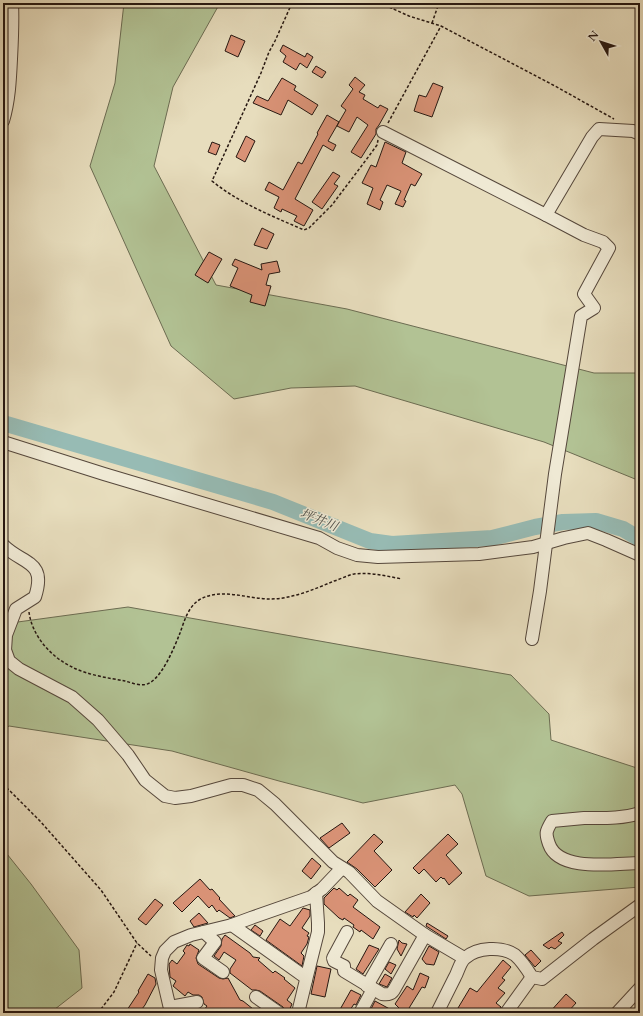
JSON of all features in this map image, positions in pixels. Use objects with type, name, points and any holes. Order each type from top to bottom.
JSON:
[{"type":"street","points":[[3,121],[7,108],[10,77],[13,18],[12,3]]},
{"type":"street","points":[[546,215],[589,142],[599,129],[633,131],[640,134]]},
{"type":"street","points":[[383,132],[584,235],[603,242],[609,248],[584,294],[594,308],[581,316],[555,474],[532,639]]},
{"type":"street","points":[[3,442],[104,474],[319,538],[337,548],[357,555],[378,557],[479,554],[533,547],[547,539],[588,533],[640,556]]},
{"type":"street","points":[[3,545],[34,566],[39,577],[39,586],[35,597],[16,609],[6,635],[5,650],[9,661],[18,669],[72,697],[98,720],[128,755],[145,780],[165,796],[175,798],[191,796],[231,784],[243,785],[258,790],[275,804],[325,855],[352,875],[377,901],[425,935],[464,958]]},
{"type":"street","points":[[640,812],[632,815],[606,818],[582,818],[552,822],[546,830],[551,850],[563,860],[575,863],[640,862]]},
{"type":"street","points":[[197,1002],[170,1010],[160,970],[160,963],[165,950],[174,942],[190,935],[232,924],[289,906],[311,897],[322,889],[342,868]]},
{"type":"street","points":[[298,1013],[318,932],[316,893]]},
{"type":"street","points":[[437,1013],[464,958],[481,950],[497,949],[505,951],[514,954],[532,977],[542,979],[640,905]]},
{"type":"street","points":[[232,924],[306,980]]},
{"type":"street","points":[[204,932],[215,942],[204,958],[223,972]]},
{"type":"street","points":[[347,932],[333,958],[334,961],[344,966],[344,971],[382,994],[387,995],[392,993],[425,935]]},
{"type":"street","points":[[360,1013],[370,987],[391,944]]},
{"type":"street","points":[[506,1013],[532,977]]},
{"type":"street","points":[[617,1013],[640,988]]},
{"type":"street","points":[[256,997],[279,1013]]},
{"type":"path","points":[[292,3],[212,181],[225,191],[262,212],[304,230],[309,228],[332,205],[369,156],[441,26]]},
{"type":"path","points":[[380,3],[409,16],[441,26],[555,86],[618,122]]},
{"type":"path","points":[[432,23],[439,3]]},
{"type":"path","points":[[35,597],[29,613],[33,627],[39,639],[47,649],[72,667],[144,686],[151,682],[166,664],[184,620],[194,604],[200,599],[215,595],[233,594],[250,598],[272,599],[286,597],[315,589],[353,574],[375,573],[402,579]]},
{"type":"path","points":[[3,784],[40,821],[101,890],[137,943],[160,963]]},
{"type":"path","points":[[98,1013],[114,992],[137,943]]},
{"type":"green space","points":[[124,3],[220,3],[173,87],[154,166],[216,285],[347,309],[594,373],[640,373],[640,481],[544,442],[355,386],[291,388],[234,399],[171,346],[90,166],[115,83]]},
{"type":"green space","points":[[128,607],[511,675],[549,714],[551,740],[640,769],[640,887],[529,896],[486,876],[462,794],[455,785],[363,803],[172,751],[9,726],[3,730],[3,624]]},
{"type":"green space","points":[[3,849],[31,884],[79,950],[82,988],[50,1013],[3,1013]]},
{"type":"building","points":[[231,35],[245,41],[238,57],[225,51]]},
{"type":"building","points":[[283,45],[305,57],[307,53],[313,57],[307,68],[300,63],[296,70],[283,62],[286,56],[280,51]]},
{"type":"building","points":[[316,66],[326,72],[322,78],[312,72]]},
{"type":"building","points":[[355,77],[365,85],[359,92],[365,95],[363,99],[378,108],[380,105],[388,109],[376,129],[376,134],[361,158],[351,152],[368,125],[357,117],[349,132],[337,126],[346,110],[341,106],[353,89],[349,85]]},
{"type":"building","points":[[282,78],[296,86],[294,90],[318,105],[312,115],[288,100],[281,115],[253,103],[257,96],[268,101]]},
{"type":"building","points":[[433,83],[443,87],[432,117],[414,111],[419,95],[426,97]]},
{"type":"building","points":[[327,115],[339,122],[328,141],[336,145],[333,151],[323,145],[295,199],[313,210],[304,226],[294,221],[297,216],[282,209],[281,212],[274,208],[279,197],[265,190],[269,182],[283,190],[298,162],[302,164]]},
{"type":"building","points":[[246,136],[255,141],[245,162],[236,157]]},
{"type":"building","points":[[212,142],[220,145],[216,155],[208,152]]},
{"type":"building","points":[[385,142],[406,152],[402,163],[422,174],[415,186],[411,184],[404,200],[406,201],[403,207],[395,204],[401,191],[387,185],[380,200],[383,202],[380,210],[367,204],[373,188],[362,183],[371,165],[376,167]]},
{"type":"building","points":[[333,172],[340,176],[334,184],[338,186],[322,209],[312,202]]},
{"type":"building","points":[[262,228],[274,234],[267,249],[254,245]]},
{"type":"building","points":[[209,252],[222,259],[208,283],[195,275]]},
{"type":"building","points":[[235,259],[262,270],[261,264],[277,261],[280,272],[269,274],[266,285],[271,286],[265,306],[250,302],[252,295],[230,286],[238,268],[232,265]]},
{"type":"building","points":[[342,823],[350,833],[329,848],[320,838]]},
{"type":"building","points":[[374,834],[383,842],[374,851],[392,870],[375,887],[357,869],[347,862]]},
{"type":"building","points":[[448,834],[458,844],[446,855],[462,873],[449,885],[444,878],[443,879],[441,877],[436,882],[424,869],[419,874],[413,868]]},
{"type":"building","points":[[312,858],[321,866],[311,879],[302,871]]},
{"type":"building","points":[[200,879],[210,890],[212,889],[235,916],[230,918],[219,910],[217,912],[212,905],[209,908],[198,896],[182,912],[173,903]]},
{"type":"building","points":[[334,888],[337,890],[339,888],[348,896],[350,894],[358,900],[353,907],[380,927],[373,939],[361,930],[360,932],[353,927],[354,925],[344,918],[343,920],[339,918],[324,904],[324,898]]},
{"type":"building","points":[[421,894],[430,903],[417,918],[414,915],[413,917],[405,912]]},
{"type":"building","points":[[155,899],[163,905],[146,925],[138,919]]},
{"type":"building","points":[[303,908],[310,910],[310,916],[302,928],[309,933],[307,936],[309,937],[307,944],[301,953],[304,956],[302,966],[266,940],[280,919],[290,926]]},
{"type":"building","points":[[199,913],[208,923],[194,927],[190,921]]},
{"type":"building","points":[[427,923],[448,936],[446,939],[426,926]]},
{"type":"building","points":[[255,925],[263,931],[260,936],[251,930]]},
{"type":"building","points":[[562,932],[564,935],[558,941],[562,943],[555,949],[551,947],[549,949],[543,945]]},
{"type":"building","points":[[225,935],[250,953],[253,957],[260,958],[258,960],[273,973],[275,971],[295,988],[287,1000],[292,1004],[288,1013],[286,1013],[283,1007],[260,991],[252,990],[230,973],[230,969],[236,960],[224,952],[219,960],[214,956],[221,946],[222,939]]},
{"type":"building","points":[[399,940],[402,943],[407,944],[401,956],[397,949]]},
{"type":"building","points":[[190,944],[199,950],[196,958],[198,964],[219,978],[228,978],[240,1000],[258,1013],[202,1013],[207,1006],[204,1004],[202,997],[188,992],[185,996],[173,986],[176,981],[170,977],[169,964],[172,960],[177,964],[185,953],[183,951],[187,945],[189,946]]},
{"type":"building","points":[[369,945],[379,949],[363,974],[356,969]]},
{"type":"building","points":[[429,946],[439,952],[434,965],[426,964],[422,959]]},
{"type":"building","points":[[531,950],[541,961],[535,967],[525,955]]},
{"type":"building","points":[[503,960],[511,967],[502,978],[505,980],[498,988],[505,993],[496,1003],[501,1007],[499,1013],[455,1013],[470,988],[477,992]]},
{"type":"building","points":[[389,962],[396,965],[391,974],[385,969]]},
{"type":"building","points":[[317,966],[331,969],[325,997],[311,994]]},
{"type":"building","points":[[420,973],[429,977],[425,988],[422,987],[406,1013],[404,1013],[395,1004],[407,986],[413,990]]},
{"type":"building","points":[[148,974],[155,978],[156,984],[145,1005],[139,1013],[125,1013],[139,992],[138,991]]},
{"type":"building","points":[[385,974],[392,978],[387,987],[379,984]]},
{"type":"building","points":[[351,990],[361,995],[356,1005],[354,1004],[348,1013],[338,1013]]},
{"type":"building","points":[[566,994],[576,1003],[567,1013],[549,1013]]},
{"type":"building","points":[[375,1001],[397,1013],[369,1013]]},
{"type":"waterway","name":"坪井川","points":[[3,423],[273,502],[370,541],[392,544],[492,538],[535,527],[563,522],[596,521],[623,529],[640,539]]}]
